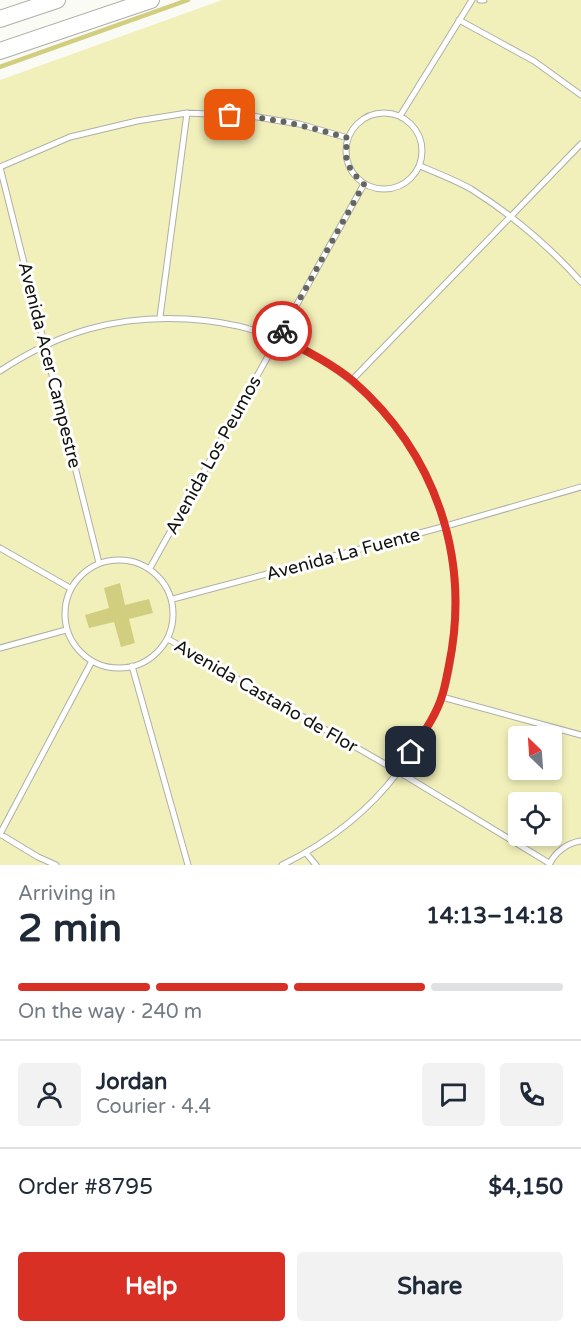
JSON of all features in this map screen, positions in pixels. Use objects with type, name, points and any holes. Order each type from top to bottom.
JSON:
[{"type":"street","points":[[0,19],[57,0]]},
{"type":"street","points":[[0,51],[151,0]]},
{"type":"lane","points":[[400,116],[472,0]]},
{"type":"lane","points":[[459,20],[534,61],[581,95]]},
{"type":"lane","points":[[0,167],[70,137],[187,112],[252,116],[299,124],[348,138]]},
{"type":"lane","points":[[160,317],[187,112]]},
{"type":"lane","points":[[382,112],[400,116],[414,127],[420,138],[422,151],[420,166],[405,183],[394,188],[381,189],[364,184],[352,173],[347,163],[345,152],[351,129],[359,120],[370,114],[382,112]]},
{"type":"lane","points":[[352,380],[581,144]]},
{"type":"lane","points":[[420,166],[469,188],[511,217],[540,239],[581,282]]},
{"type":"lane","name":"Avenida Acer Campestre","points":[[0,167],[99,563]]},
{"type":"lane","name":"Avenida Los Peumos","points":[[150,568],[364,184]]},
{"type":"lane","points":[[0,370],[45,344],[110,323],[160,317],[224,322],[278,337],[352,380],[379,407],[408,443],[430,483],[446,526],[456,582],[454,638],[442,697],[399,772],[375,799],[345,827],[306,853],[282,865]]},
{"type":"lane","name":"Avenida La Fuente","points":[[173,599],[446,526],[581,487]]},
{"type":"lane","points":[[0,548],[70,588]]},
{"type":"lane","points":[[116,559],[134,561],[150,568],[163,580],[173,599],[173,625],[168,639],[158,653],[144,663],[109,668],[92,662],[77,650],[66,630],[65,604],[70,588],[87,569],[99,563],[116,559]]},
{"type":"lane","points":[[0,648],[66,630]]},
{"type":"lane","name":"Avenida Castaño de Flor","points":[[168,639],[399,772],[549,864]]},
{"type":"lane","points":[[56,865],[0,834],[92,662]]},
{"type":"lane","points":[[132,666],[189,865]]},
{"type":"lane","points":[[442,697],[581,735]]},
{"type":"lane","points":[[549,864],[564,846],[581,840]]},
{"type":"lane","points":[[306,853],[316,865]]},
{"type":"shaded area","points":[[222,0],[581,0],[581,865],[0,865],[0,80]]},
{"type":"shaded area","points":[[120,583],[125,605],[149,599],[153,613],[129,619],[135,643],[121,647],[114,622],[89,628],[85,615],[109,608],[104,588]]},
{"type":"waterway","points":[[0,67],[188,0]]},
{"type":"way so far","points":[[230,115],[252,116],[299,124],[348,138],[345,152],[347,163],[352,173],[364,184],[282,331]]},
{"type":"route","points":[[282,331],[278,337],[296,345],[352,380],[379,407],[408,443],[430,483],[446,526],[456,582],[454,638],[442,697],[411,752]]}]
